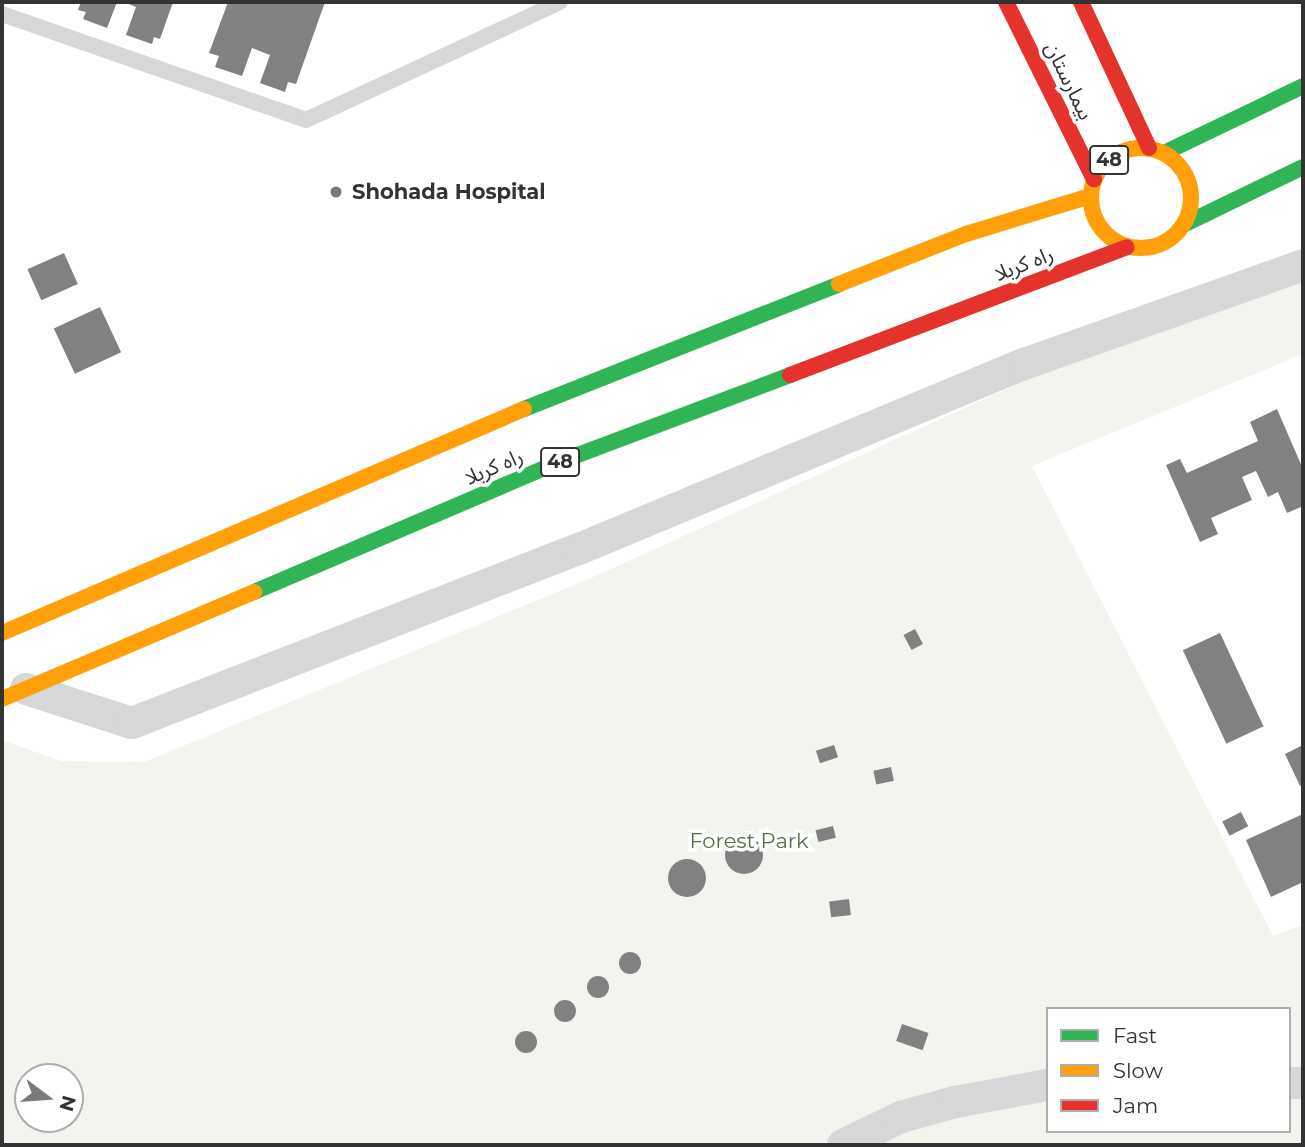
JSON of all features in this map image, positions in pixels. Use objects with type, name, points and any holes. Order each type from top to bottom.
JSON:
[{"type":"main road","name":"بیمارستان","points":[[1006,2],[1094,179]]},
{"type":"main road","name":"بیمارستان","points":[[1080,2],[1157,150]]},
{"type":"main road","name":"48","points":[[1303,86],[1157,150],[1115,154],[1094,179],[1090,196],[1100,228],[1127,247],[1160,246],[1185,224],[1303,167]]},
{"type":"main road","points":[[1157,150],[1187,176],[1191,192],[1185,224]]},
{"type":"main road","name":"راه کربلا","points":[[2,633],[543,401],[966,234],[1090,196]]},
{"type":"main road","name":"راه کربلا","points":[[14,694],[559,462],[1127,247]]},
{"type":"street","points":[[14,694],[132,723],[579,549],[1024,364],[1303,265]]},
{"type":"street","points":[[843,1145],[901,1117],[955,1101],[1046,1086]]},
{"type":"lane","points":[[2,14],[306,120],[560,2]]},
{"type":"green space","name":"Forest Park","points":[[1303,282],[1303,354],[1032,466],[1273,936],[1303,925],[1303,1145],[2,1145],[2,740],[61,761],[144,762],[589,579],[1033,377]]},
{"type":"building","points":[[81,2],[117,2],[107,28],[83,19],[86,12],[78,10]]},
{"type":"building","points":[[124,2],[173,2],[160,39],[154,37],[152,44],[126,35],[136,7]]},
{"type":"building","points":[[228,2],[325,2],[296,84],[288,82],[285,92],[260,83],[270,55],[252,48],[242,76],[215,67],[219,56],[209,53]]},
{"type":"building","points":[[64,253],[78,284],[41,300],[27,269]]},
{"type":"building","points":[[100,307],[121,352],[75,374],[54,329]]},
{"type":"building","points":[[1277,409],[1303,469],[1303,506],[1287,513],[1278,492],[1268,497],[1256,471],[1242,477],[1252,500],[1211,518],[1218,534],[1200,542],[1166,465],[1180,459],[1187,473],[1258,441],[1250,422]]},
{"type":"building","points":[[915,629],[923,644],[912,650],[904,635]]},
{"type":"building","points":[[1220,633],[1264,726],[1226,744],[1183,650]]},
{"type":"building","points":[[834,745],[838,757],[820,763],[816,751]]},
{"type":"building","points":[[1303,745],[1303,785],[1300,786],[1285,754]]},
{"type":"building","points":[[891,767],[894,781],[876,784],[873,771]]},
{"type":"building","points":[[1241,812],[1248,826],[1230,836],[1222,822]]},
{"type":"building","points":[[1303,814],[1303,882],[1271,897],[1246,840]]},
{"type":"building","points":[[833,826],[836,838],[818,842],[816,830]]},
{"type":"building","points":[[744,836],[757,842],[763,855],[757,868],[744,874],[731,868],[725,855],[731,842]]},
{"type":"building","points":[[687,859],[700,865],[706,878],[700,891],[687,897],[674,891],[668,878],[674,865]]},
{"type":"building","points":[[849,899],[851,915],[831,917],[829,901]]},
{"type":"building","points":[[626,952],[634,952],[641,959],[641,967],[634,974],[626,974],[619,967],[619,959]]},
{"type":"building","points":[[598,976],[606,979],[609,987],[606,995],[598,998],[590,995],[587,987],[590,979]]},
{"type":"building","points":[[561,1000],[569,1000],[576,1007],[576,1015],[569,1022],[561,1022],[554,1015],[554,1007]]},
{"type":"building","points":[[902,1024],[928,1033],[923,1050],[896,1041]]},
{"type":"building","points":[[526,1031],[534,1034],[537,1042],[534,1050],[526,1053],[518,1050],[515,1042],[518,1034]]},
{"type":"traffic: fast","points":[[1164,153],[1303,86]]},
{"type":"traffic: fast","points":[[1185,224],[1303,167]]},
{"type":"traffic: fast","points":[[524,409],[839,284]]},
{"type":"traffic: fast","points":[[254,592],[559,462],[790,375]]},
{"type":"traffic: slow","points":[[1141,148],[1160,152],[1177,162],[1187,179],[1191,198],[1187,217],[1177,234],[1160,244],[1141,248],[1122,244],[1105,234],[1095,217],[1091,198],[1095,179],[1105,162],[1122,152],[1141,148]]},
{"type":"traffic: slow","points":[[839,284],[966,234],[1090,196]]},
{"type":"traffic: slow","points":[[2,633],[524,409]]},
{"type":"traffic: slow","points":[[2,699],[254,592]]},
{"type":"traffic: jam","points":[[1006,2],[1094,179]]},
{"type":"traffic: jam","points":[[1081,2],[1149,148]]},
{"type":"traffic: jam","points":[[790,375],[1127,247]]},
{"type":"place","name":"Shohada Hospital","points":[[336,192]]}]
